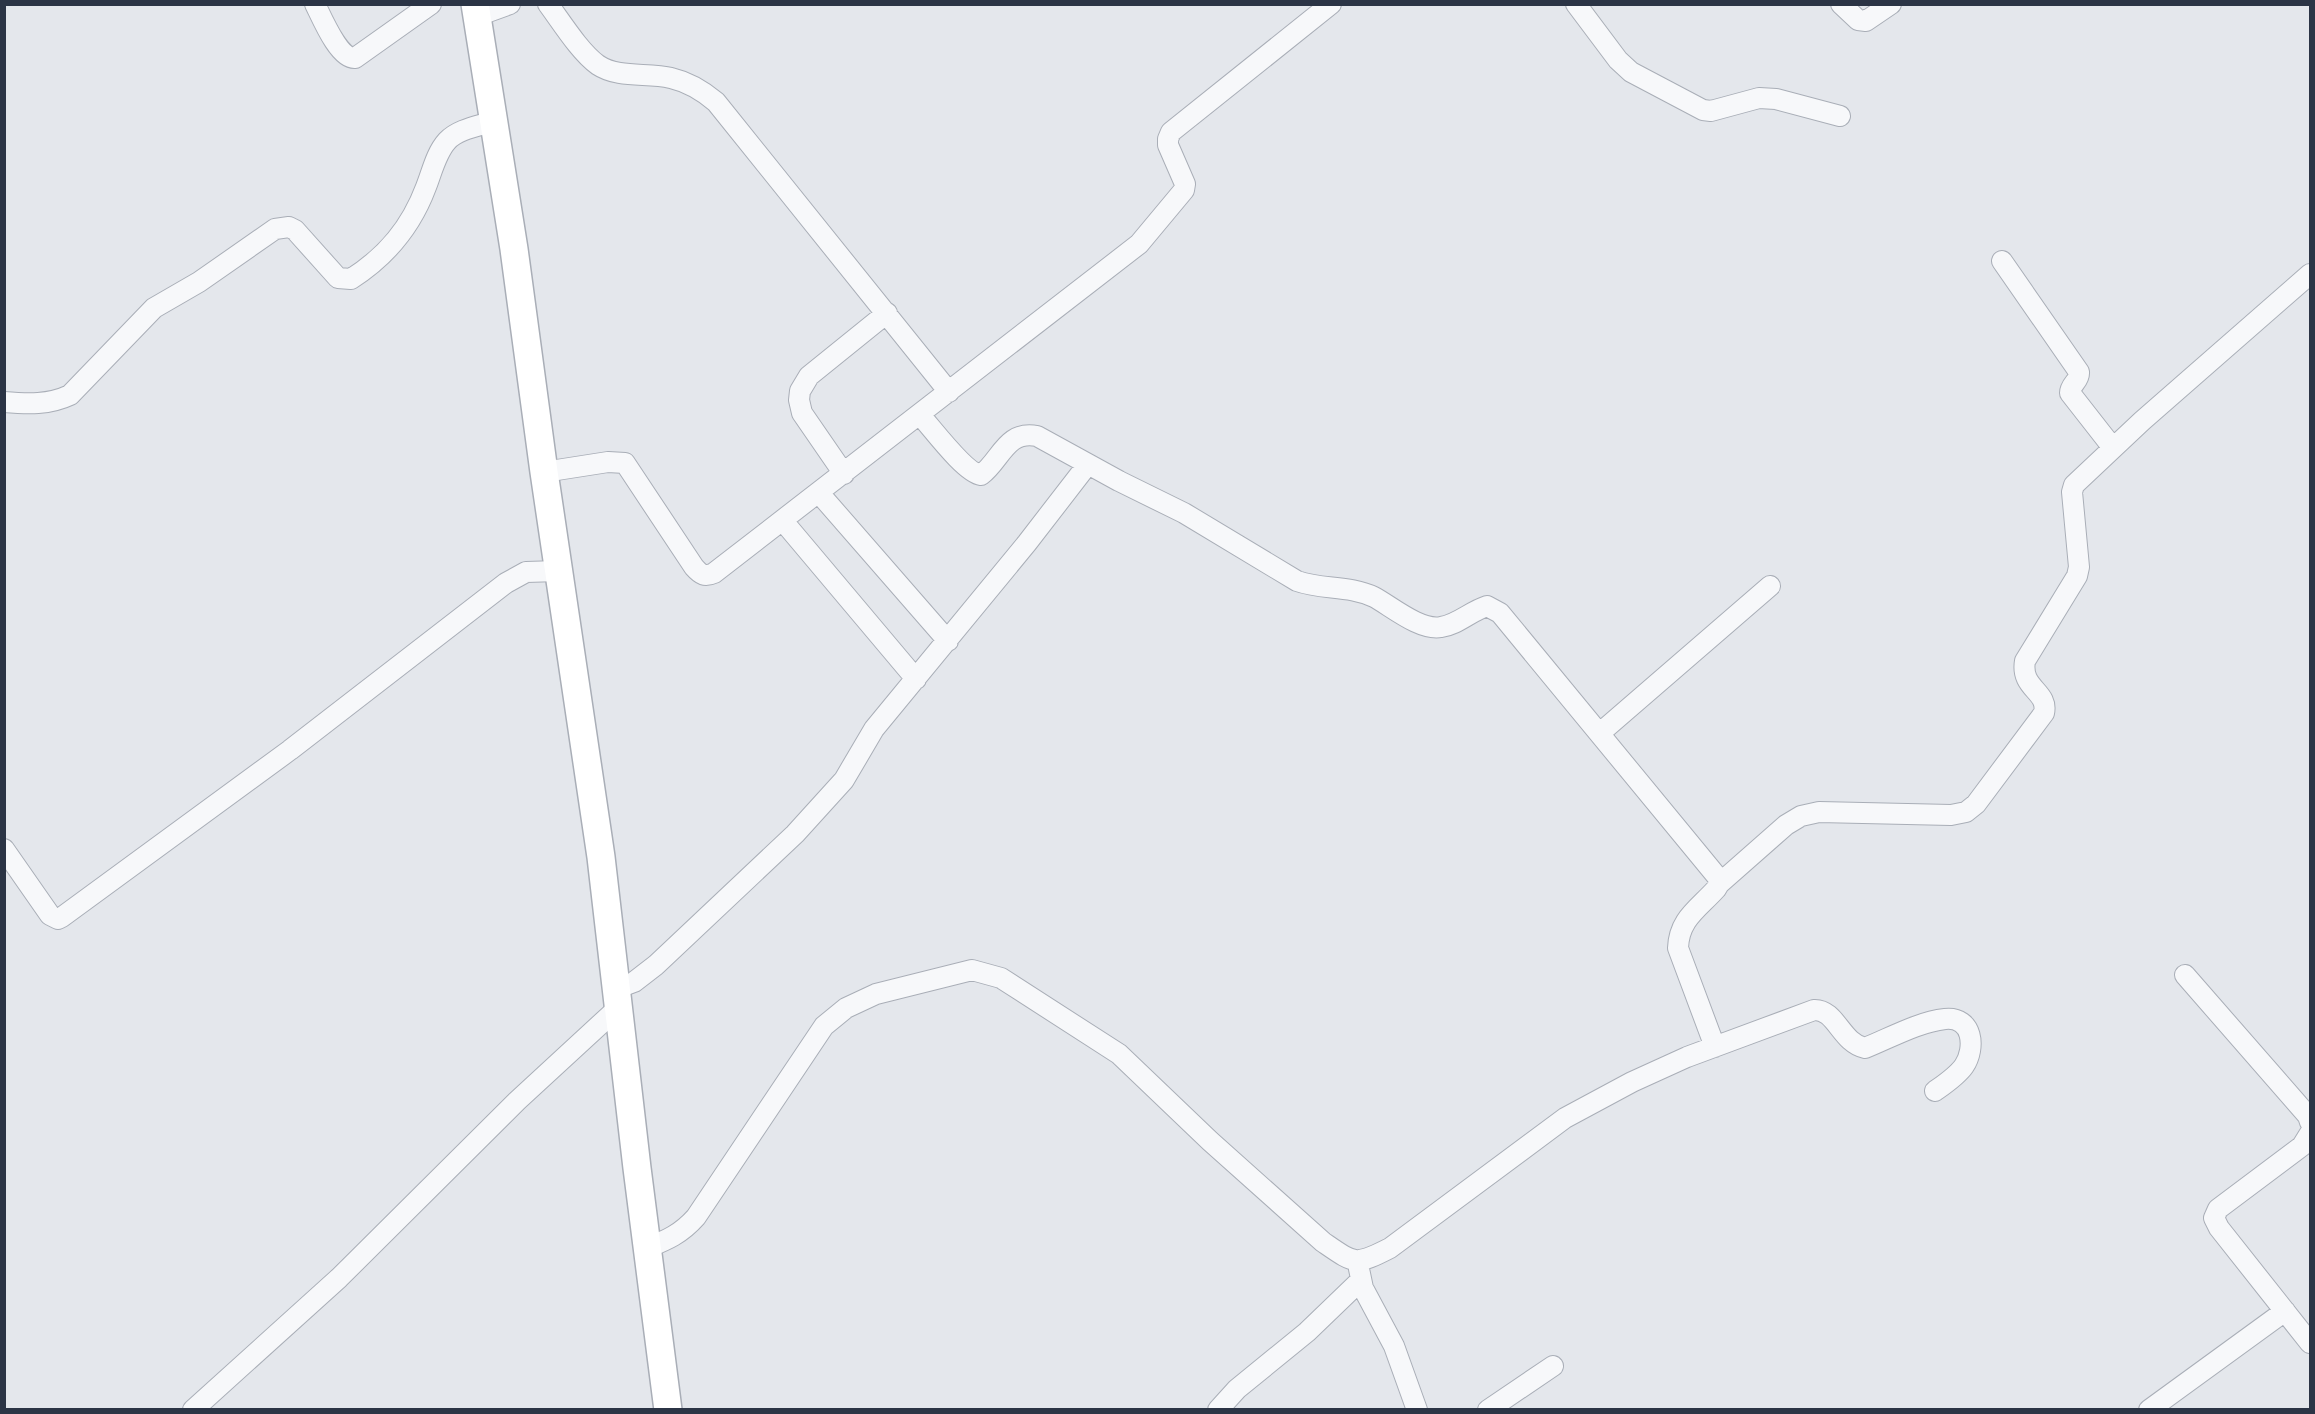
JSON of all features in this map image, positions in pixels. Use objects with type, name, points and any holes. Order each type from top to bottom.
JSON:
[{"type":"main road","points":[[476,10],[514,249],[558,571],[601,858],[668,1410]]},
{"type":"street","points":[[315,4],[344,55],[355,58],[431,4]]},
{"type":"street","points":[[476,10],[510,4]]},
{"type":"street","points":[[548,4],[585,53],[598,65],[621,73],[671,78],[702,91],[716,102],[949,393]]},
{"type":"street","points":[[544,472],[608,462],[625,463],[700,574],[707,576],[723,567],[1139,244],[1184,190],[1185,184],[1168,145],[1171,132],[1331,4]]},
{"type":"street","points":[[1576,4],[1618,60],[1631,72],[1703,110],[1711,111],[1760,98],[1776,99],[1840,116]]},
{"type":"street","points":[[1841,4],[1858,20],[1866,21],[1891,4]]},
{"type":"street","points":[[4,402],[44,403],[60,400],[70,395],[154,308],[198,282],[275,229],[289,227],[296,230],[338,278],[351,279],[388,251],[399,238],[418,206],[446,141],[455,134],[494,121]]},
{"type":"street","points":[[2001,261],[2079,372],[2070,393],[2113,448]]},
{"type":"street","points":[[1715,1047],[1678,948],[1678,936],[1685,921],[1719,884],[1786,825],[1801,816],[1819,812],[1951,815],[1966,812],[1976,804],[2044,713],[2046,707],[2044,700],[2026,680],[2025,661],[2077,576],[2079,567],[2072,492],[2074,485],[2310,274]]},
{"type":"street","points":[[844,474],[802,413],[799,400],[800,391],[809,376],[887,313]]},
{"type":"street","points":[[920,415],[964,464],[976,474],[981,475],[986,471],[1009,443],[1018,436],[1028,434],[1037,436],[1184,513],[1297,581],[1310,586],[1359,591],[1432,628],[1450,624],[1487,606],[1494,609],[1716,874],[1719,884]]},
{"type":"street","points":[[192,1410],[339,1278],[618,997],[650,970],[795,834],[851,771],[874,729],[948,641],[1088,464]]},
{"type":"street","points":[[819,494],[948,641]]},
{"type":"street","points":[[783,521],[916,679]]},
{"type":"street","points":[[4,849],[50,915],[58,919],[62,917],[290,750],[506,583],[526,572],[558,571]]},
{"type":"street","points":[[1600,733],[1770,586]]},
{"type":"street","points":[[647,1248],[672,1238],[683,1231],[696,1217],[824,1026],[846,1008],[876,994],[972,970],[1001,978],[1119,1054],[1210,1141],[1323,1242],[1360,1271],[1369,1302],[1394,1346],[1417,1410]]},
{"type":"street","points":[[2185,975],[2269,1069],[2308,1116],[2310,1122]]},
{"type":"street","points":[[1218,1410],[1244,1382],[1307,1332],[1372,1258],[1390,1248],[1565,1118],[1632,1082],[1715,1047],[1814,1010],[1825,1012],[1850,1041],[1865,1047],[1932,1022],[1947,1019],[1958,1021],[1970,1033],[1968,1059],[1960,1071],[1935,1091]]},
{"type":"street","points":[[2310,1133],[2302,1146],[2218,1209],[2214,1218],[2219,1228],[2310,1343]]},
{"type":"street","points":[[2149,1410],[2285,1311]]},
{"type":"street","points":[[1488,1410],[1553,1366]]}]
